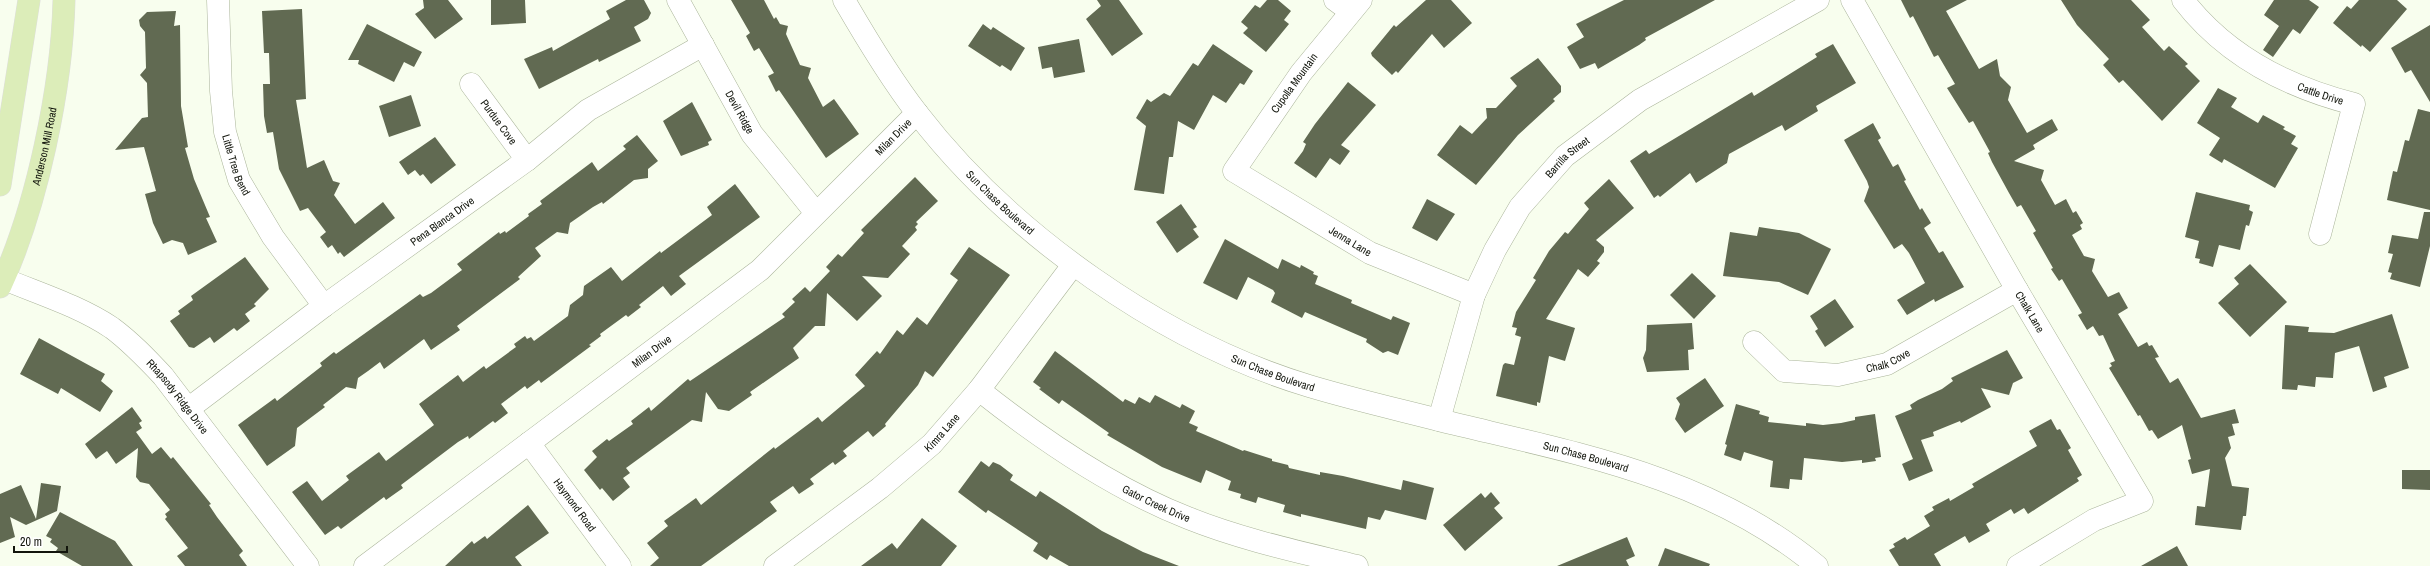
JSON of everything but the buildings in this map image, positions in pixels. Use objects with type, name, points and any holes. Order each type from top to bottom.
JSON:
[{"type":"main road","points":[[0,185],[28,0]]},
{"type":"main road","name":"Anderson Mill Road","points":[[2,283],[23,227],[45,143],[63,38],[64,0]]},
{"type":"street","name":"Little Tree Bend","points":[[218,0],[220,91],[225,132],[239,180],[273,237],[324,306]]},
{"type":"street","name":"Devil Ridge","points":[[678,0],[752,134],[816,213]]},
{"type":"street","name":"Sun Chase Boulevard","points":[[844,0],[917,113],[968,171],[1019,220],[1073,265],[1146,313],[1229,355],[1308,386],[1439,420],[1568,450],[1632,468],[1697,493],[1754,523],[1816,566]]},
{"type":"street","name":"Barrilla Street","points":[[1439,420],[1474,295],[1495,250],[1520,207],[1565,156],[1640,100],[1818,0]]},
{"type":"street","name":"Chalk Lane","points":[[1852,0],[2017,290],[2142,501],[2094,520],[2018,566]]},
{"type":"street","name":"Cattle Drive","points":[[2183,0],[2213,33],[2243,57],[2277,76],[2316,94],[2354,104],[2320,234]]},
{"type":"street","name":"Cupolla Mountain","points":[[1234,172],[1349,4]]},
{"type":"street","name":"Pena Blanca Drive","points":[[188,409],[324,306],[527,160],[588,110],[702,45]]},
{"type":"street","name":"Purdue Cove","points":[[471,84],[527,160]]},
{"type":"street","name":"Milan Drive","points":[[365,566],[760,270],[917,113]]},
{"type":"street","name":"Jenna Lane","points":[[1234,172],[1370,254],[1474,295]]},
{"type":"street","name":"Kimra Lane","points":[[775,566],[880,488],[932,444],[979,390],[1073,265]]},
{"type":"street","name":"Rhapsody Ridge Drive","points":[[2,283],[81,310],[112,329],[140,352],[163,376],[308,566]]},
{"type":"street","name":"Chalk Cove","points":[[1754,342],[1784,372],[1838,375],[1887,364],[2017,290]]},
{"type":"street","name":"Gator Creek Drive","points":[[979,390],[1023,425],[1102,476],[1187,518],[1260,543],[1357,566]]},
{"type":"street","name":"Haymond Road","points":[[530,443],[620,566]]}]
